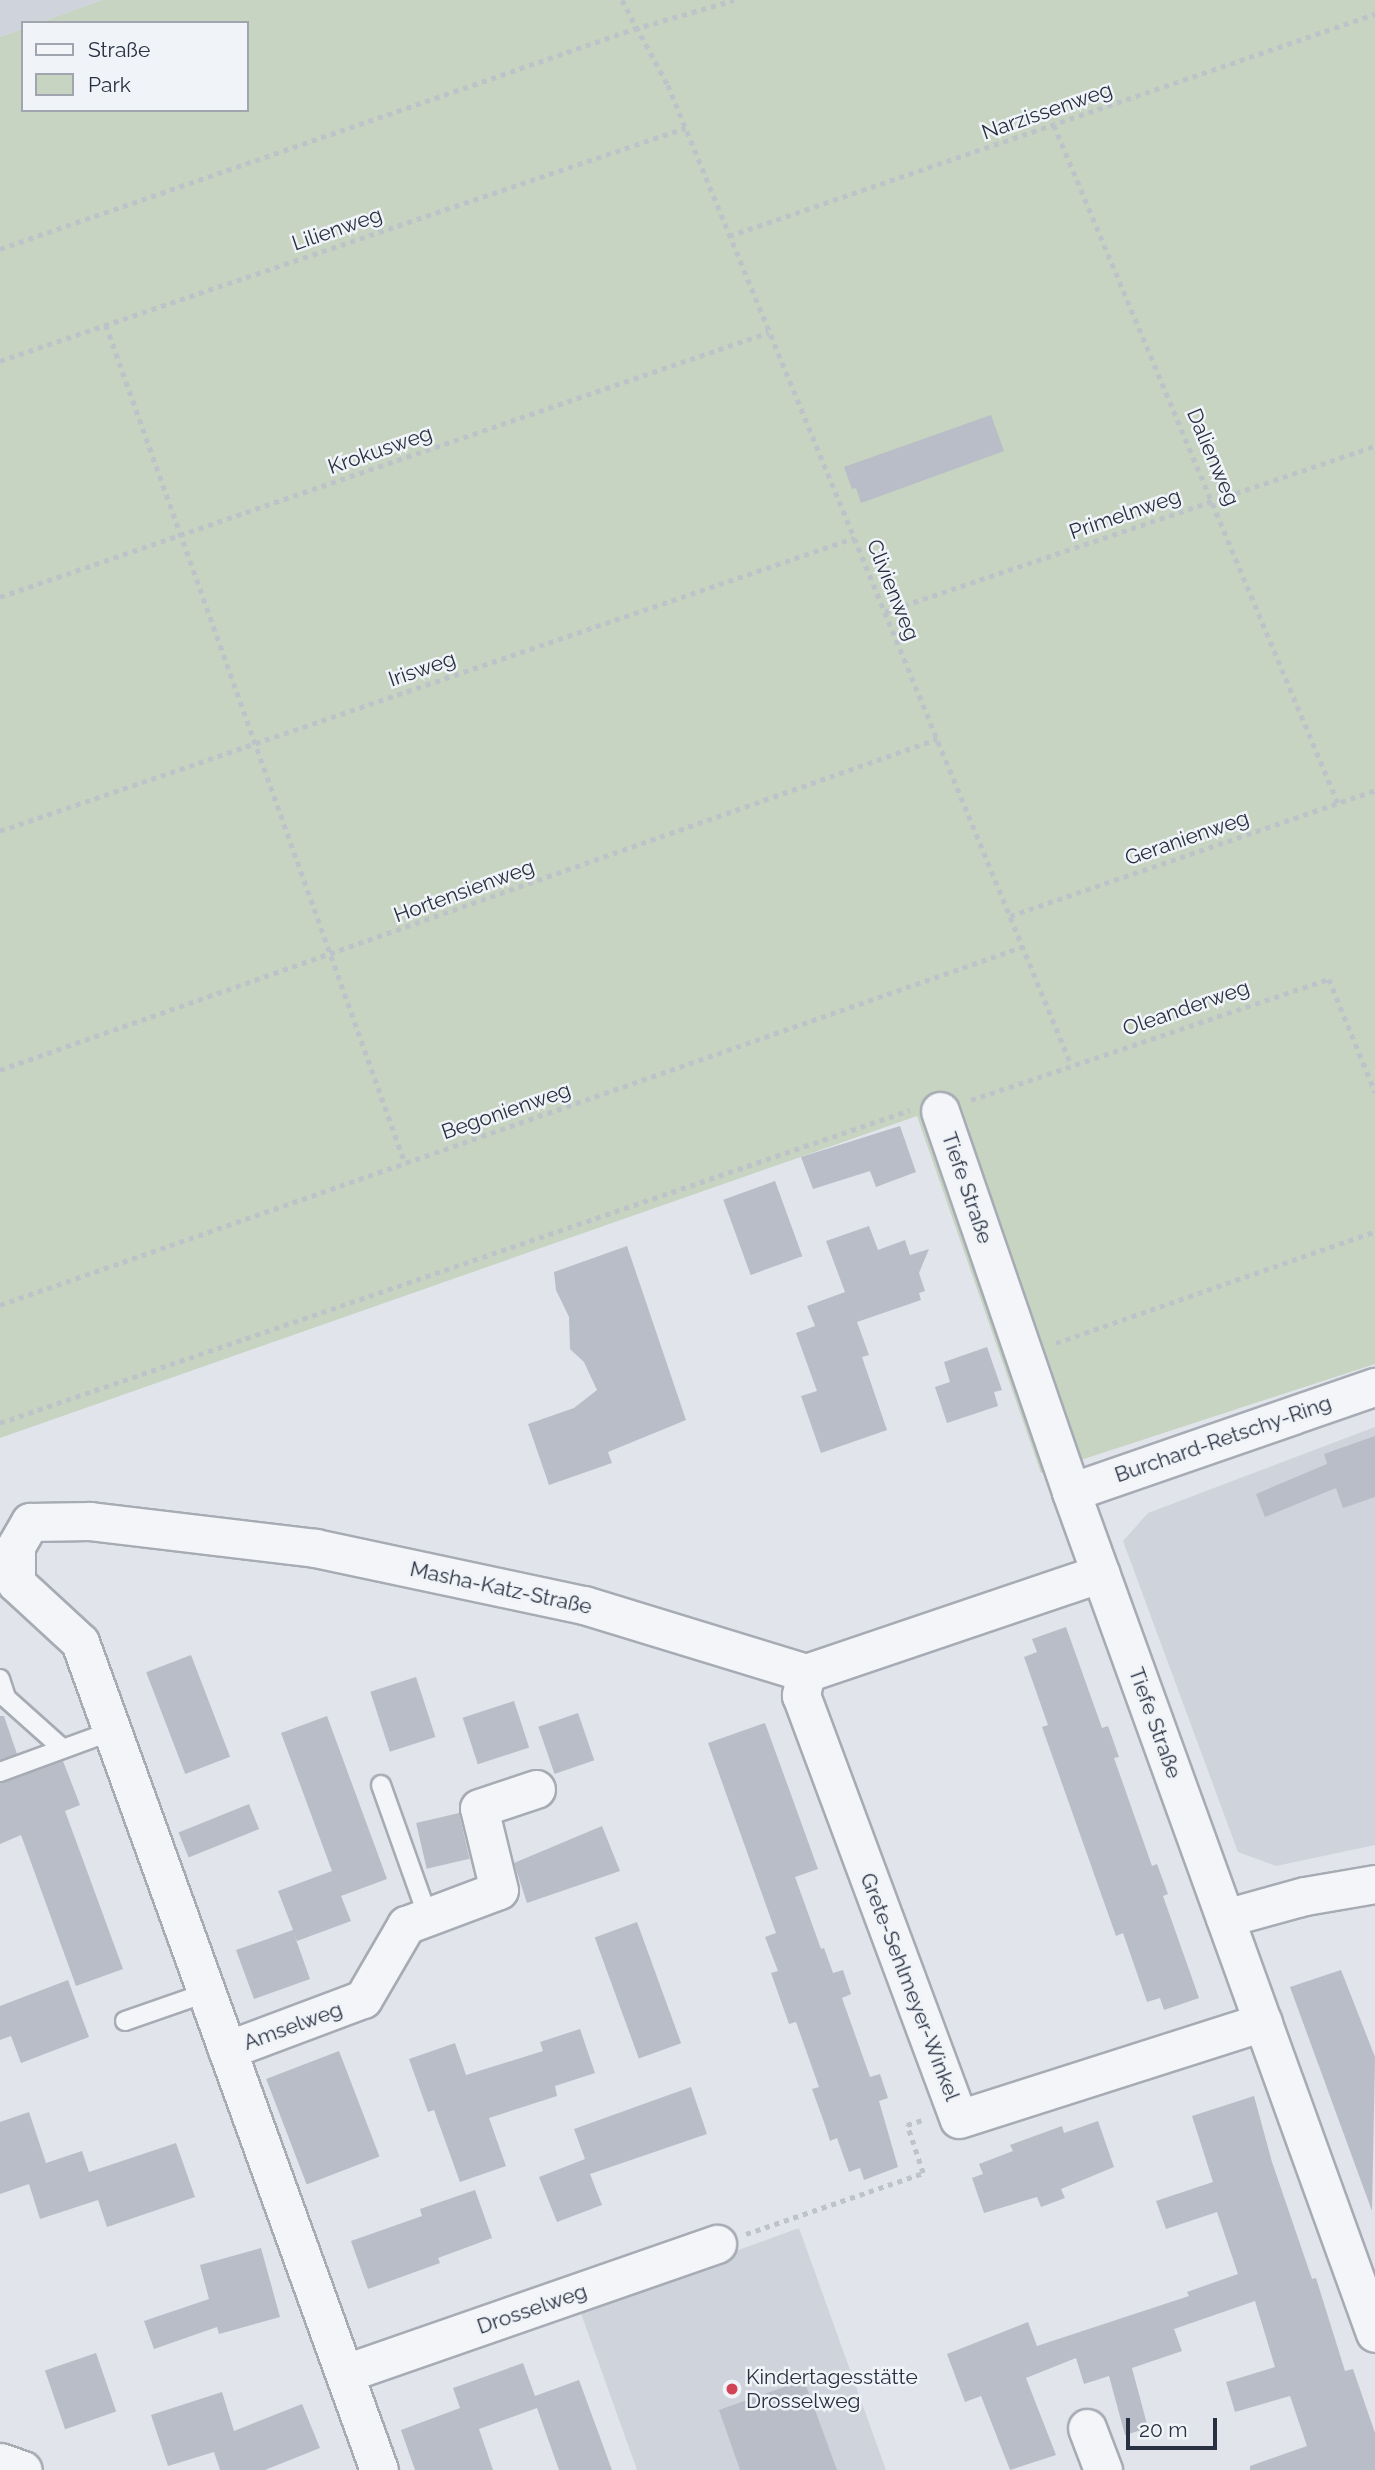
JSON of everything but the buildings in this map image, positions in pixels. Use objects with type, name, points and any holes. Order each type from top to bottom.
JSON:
[{"type":"street","name":"Tiefe Straße","points":[[940,1111],[1071,1492],[1375,2333]]},
{"type":"street","name":"Burchard-Retschy-Ring","points":[[1071,1492],[1375,1387]]},
{"type":"street","name":"Masha-Katz-Straße","points":[[80,1642],[16,1583],[16,1546],[30,1522],[90,1521],[315,1548],[584,1605],[806,1673]]},
{"type":"street","points":[[806,1673],[1101,1573]]},
{"type":"street","name":"Amselweg","points":[[80,1642],[379,2470]]},
{"type":"street","name":"Grete-Sehlmeyer-Winkel","points":[[806,1673],[801,1695],[960,2119],[1263,2022]]},
{"type":"street","name":"Amselweg","points":[[227,2050],[363,1999],[405,1925],[499,1890],[479,1808],[536,1789]]},
{"type":"street","points":[[1225,1918],[1304,1896],[1375,1884]]},
{"type":"street","name":"Drosselweg","points":[[346,2373],[717,2244]]},
{"type":"street","points":[[1087,2428],[1103,2470]]},
{"type":"street","points":[[0,2462],[23,2470]]},
{"type":"lane","points":[[0,1679],[6,1698],[63,1749]]},
{"type":"lane","points":[[0,1772],[112,1731]]},
{"type":"lane","points":[[382,1785],[428,1917]]},
{"type":"lane","points":[[125,2021],[206,1993]]},
{"type":"path","name":"Clivienweg","points":[[622,0],[634,29],[668,85],[1071,1064]]},
{"type":"path","points":[[0,249],[634,29],[734,0]]},
{"type":"path","name":"Narzissenweg","points":[[729,236],[1375,14]]},
{"type":"path","name":"Dalienweg","points":[[1054,125],[1215,500],[1338,803]]},
{"type":"path","name":"Lilienweg","points":[[0,361],[685,128]]},
{"type":"path","points":[[106,325],[183,534],[405,1163]]},
{"type":"path","name":"Krokusweg","points":[[0,597],[769,332]]},
{"type":"path","name":"Primelnweg","points":[[885,612],[1375,446]]},
{"type":"path","name":"Irisweg","points":[[0,831],[854,538]]},
{"type":"path","name":"Hortensienweg","points":[[0,1070],[937,739]]},
{"type":"path","name":"Geranienweg","points":[[1010,916],[1375,790]]},
{"type":"path","name":"Begonienweg","points":[[0,1305],[1022,947]]},
{"type":"path","name":"Oleanderweg","points":[[0,1423],[920,1107],[940,1111],[1071,1064],[1329,979],[1375,1092]]},
{"type":"path","points":[[1024,1354],[1375,1231]]},
{"type":"path","points":[[717,2244],[923,2173],[907,2124],[956,2109]]},
{"type":"shaded area","points":[[0,0],[102,0],[44,21],[21,21],[21,30],[0,37]]},
{"type":"shaded area","points":[[1375,1427],[1375,1845],[1276,1866],[1238,1852],[1123,1541],[1148,1513]]},
{"type":"shaded area","name":"Kindertagesstätte Drosselweg","points":[[799,2228],[886,2470],[637,2470],[579,2308]]},
{"type":"green space","points":[[102,0],[1375,0],[1375,1364],[1041,1473],[917,1116],[0,1438],[0,37],[21,30],[21,112],[248,112],[248,21],[44,21]]},
{"type":"place","name":"Kindertagesstätte Drosselweg","points":[[732,2389]]}]
